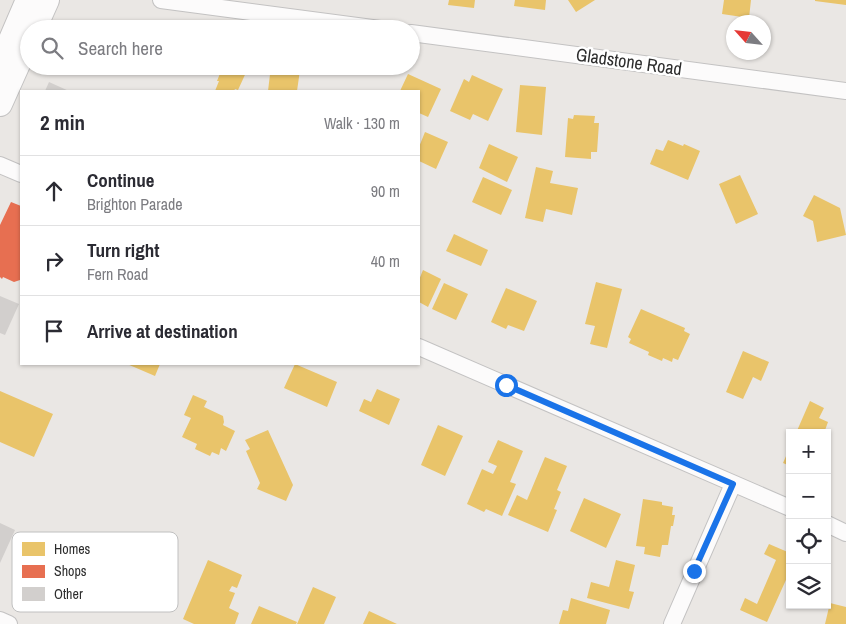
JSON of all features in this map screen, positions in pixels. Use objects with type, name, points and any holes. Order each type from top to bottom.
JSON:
[{"type":"main road","points":[[0,65],[28,0]]},
{"type":"main road","points":[[38,20],[46,0]]},
{"type":"main road","points":[[0,104],[20,60]]},
{"type":"street","points":[[161,0],[312,20]]},
{"type":"street","name":"Gladstone Road","points":[[420,34],[846,91]]},
{"type":"street","points":[[0,165],[20,174]]},
{"type":"street","points":[[420,347],[786,506]]},
{"type":"street","points":[[672,624],[733,484]]},
{"type":"street","points":[[831,526],[845,531]]},
{"type":"street","points":[[0,620],[9,624]]},
{"type":"building: Homes","points":[[449,0],[475,0],[474,8],[448,5]]},
{"type":"building: Homes","points":[[515,0],[546,0],[545,10],[514,6]]},
{"type":"building: Homes","points":[[568,0],[595,0],[576,12]]},
{"type":"building: Homes","points":[[724,0],[751,0],[749,15],[722,14]]},
{"type":"building: Homes","points":[[846,0],[846,5],[815,1]]},
{"type":"building: Homes","points":[[219,75],[245,75],[238,90],[215,90],[219,81],[217,81]]},
{"type":"building: Homes","points":[[270,75],[299,75],[297,90],[268,90]]},
{"type":"building: Homes","points":[[408,75],[441,89],[428,117],[420,113],[420,90],[400,90]]},
{"type":"building: Homes","points":[[472,75],[503,89],[488,121],[473,114],[470,120],[450,111],[464,79],[469,82]]},
{"type":"building: Homes","points":[[520,85],[546,87],[542,135],[516,132]]},
{"type":"building: Homes","points":[[574,115],[595,116],[594,123],[599,123],[597,152],[591,152],[591,159],[565,157],[568,118],[573,119]]},
{"type":"building: Homes","points":[[425,132],[448,142],[436,169],[420,161],[420,144]]},
{"type":"building: Homes","points":[[668,140],[700,151],[688,180],[650,164],[656,149],[663,151]]},
{"type":"building: Homes","points":[[489,144],[518,157],[507,182],[479,168]]},
{"type":"building: Homes","points":[[536,167],[553,171],[550,183],[578,188],[572,215],[546,209],[543,222],[525,218]]},
{"type":"building: Homes","points":[[740,175],[758,214],[736,224],[719,184]]},
{"type":"building: Homes","points":[[483,177],[512,190],[501,215],[472,202]]},
{"type":"building: Homes","points":[[814,195],[840,208],[846,235],[817,242],[813,221],[803,216]]},
{"type":"building: Homes","points":[[454,234],[488,250],[481,266],[446,251]]},
{"type":"building: Homes","points":[[423,270],[441,279],[428,307],[420,303],[420,278]]},
{"type":"building: Homes","points":[[596,282],[622,289],[607,348],[590,344],[595,326],[585,324]]},
{"type":"building: Homes","points":[[444,283],[468,294],[456,320],[432,309]]},
{"type":"building: Homes","points":[[506,288],[537,301],[524,331],[508,325],[506,329],[491,322]]},
{"type":"building: Homes","points":[[641,309],[685,328],[684,331],[690,334],[678,360],[673,358],[672,362],[663,358],[662,361],[648,355],[649,352],[629,343],[631,339],[628,337]]},
{"type":"building: Homes","points":[[743,351],[769,362],[761,381],[753,377],[743,399],[726,392]]},
{"type":"building: Homes","points":[[129,365],[160,365],[155,376]]},
{"type":"building: Homes","points":[[295,365],[337,382],[327,407],[284,388]]},
{"type":"building: Homes","points":[[377,389],[400,399],[389,425],[359,411],[364,399],[371,402]]},
{"type":"building: Homes","points":[[0,391],[53,414],[34,457],[0,442]]},
{"type":"building: Homes","points":[[193,395],[207,401],[204,407],[223,416],[223,425],[235,431],[226,451],[221,448],[219,455],[212,452],[210,456],[195,449],[197,444],[182,437],[191,418],[184,415]]},
{"type":"building: Homes","points":[[810,401],[824,408],[819,418],[828,422],[825,429],[798,429]]},
{"type":"building: Homes","points":[[438,425],[463,436],[445,476],[421,465]]},
{"type":"building: Homes","points":[[268,430],[293,485],[286,501],[257,489],[260,483],[246,451],[250,449],[245,440]]},
{"type":"building: Homes","points":[[498,440],[523,451],[510,482],[516,484],[502,516],[486,509],[484,512],[467,504],[482,469],[493,474],[497,466],[488,462]]},
{"type":"building: Homes","points":[[545,457],[567,466],[557,490],[561,492],[554,509],[557,510],[548,532],[508,515],[517,495],[527,500]]},
{"type":"building: Homes","points":[[584,498],[621,514],[606,548],[570,531]]},
{"type":"building: Homes","points":[[643,499],[662,502],[662,505],[673,507],[672,515],[675,515],[673,526],[671,526],[668,545],[662,545],[660,557],[644,554],[645,547],[636,546]]},
{"type":"building: Homes","points":[[769,544],[786,551],[786,580],[767,622],[740,610],[745,598],[757,604],[776,560],[764,554]]},
{"type":"building: Homes","points":[[208,560],[242,575],[237,588],[232,586],[229,591],[235,593],[229,608],[239,613],[235,624],[194,624],[183,619]]},
{"type":"building: Homes","points":[[616,560],[635,565],[629,591],[634,592],[629,609],[587,598],[591,582],[609,587]]},
{"type":"building: Homes","points":[[313,587],[336,597],[324,624],[297,624]]},
{"type":"building: Homes","points":[[571,598],[610,610],[606,624],[559,624],[563,610],[568,611]]},
{"type":"building: Homes","points":[[831,603],[846,607],[846,624],[825,624],[829,609],[831,609]]},
{"type":"building: Homes","points":[[259,606],[297,622],[296,624],[251,624]]},
{"type":"building: Homes","points":[[369,611],[397,624],[363,624]]},
{"type":"building: Shops","points":[[11,202],[20,206],[20,280],[14,282],[0,277],[0,225]]},
{"type":"building: Other","points":[[49,82],[67,90],[45,90]]},
{"type":"building: Other","points":[[0,296],[19,304],[5,335],[0,333]]},
{"type":"building: Other","points":[[0,523],[15,530],[12,532],[12,537],[0,563]]},
{"type":"route","points":[[506,385],[733,484],[694,571]]}]
